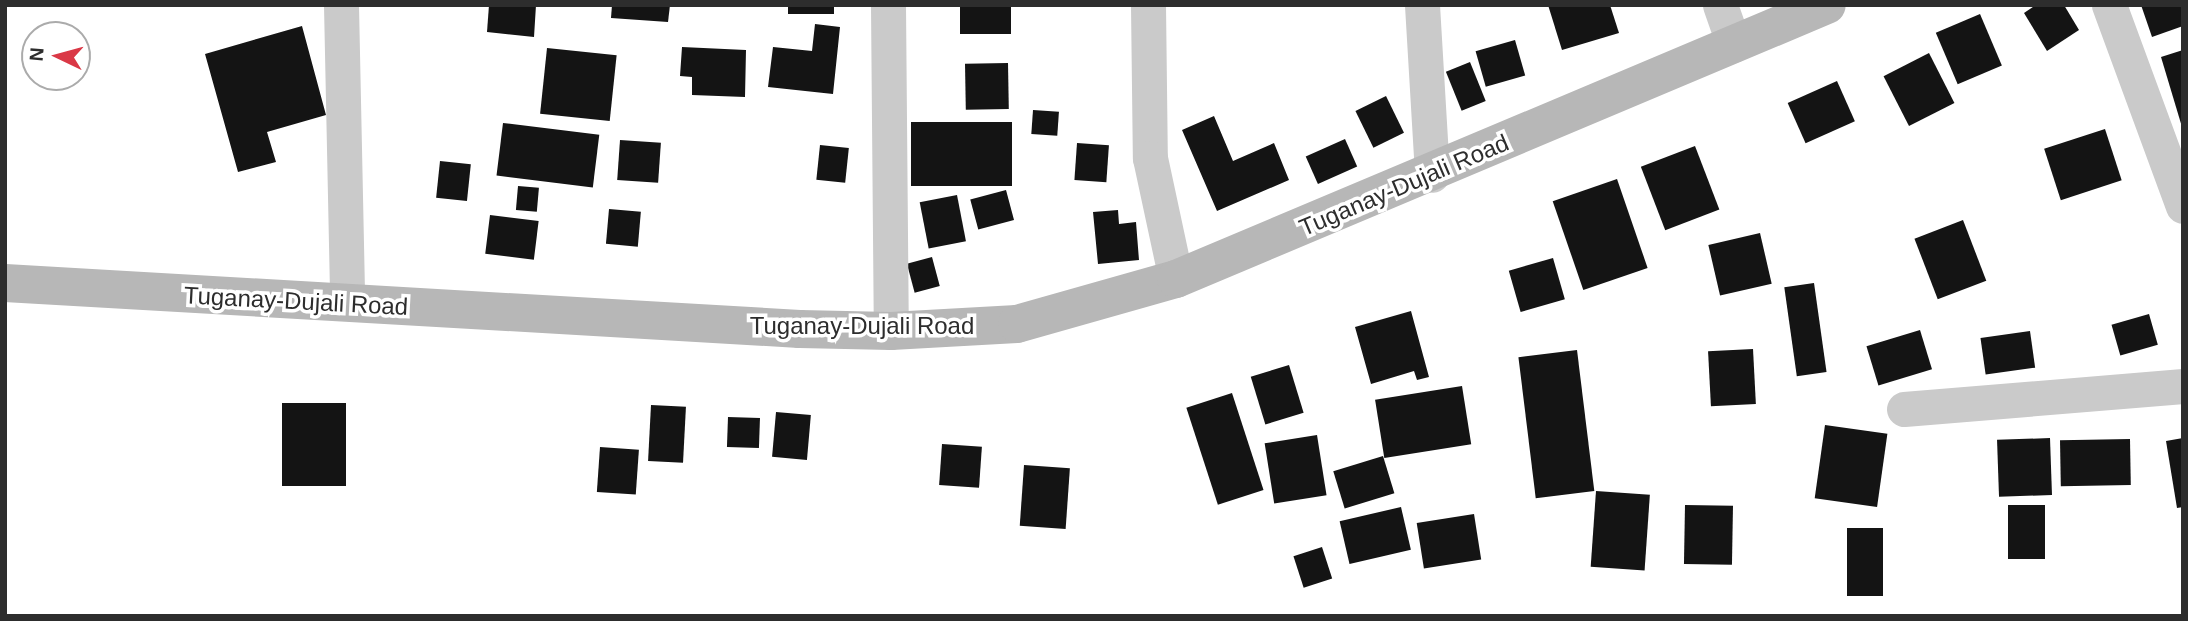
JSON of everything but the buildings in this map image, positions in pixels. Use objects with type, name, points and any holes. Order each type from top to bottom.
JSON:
[{"type":"main road","name":"Tuganay-Dujali Road","points":[[5,283],[891,331],[1017,324],[1176,279],[1432,174],[1827,5]]},
{"type":"street","points":[[341,5],[347,303]]},
{"type":"street","points":[[888,5],[891,331]]},
{"type":"street","points":[[1148,5],[1150,158],[1176,279]]},
{"type":"street","points":[[1422,5],[1432,174]]},
{"type":"street","points":[[1720,5],[1734,45]]},
{"type":"street","points":[[2109,5],[2183,206]]},
{"type":"street","points":[[1904,409],[2183,386]]}]
